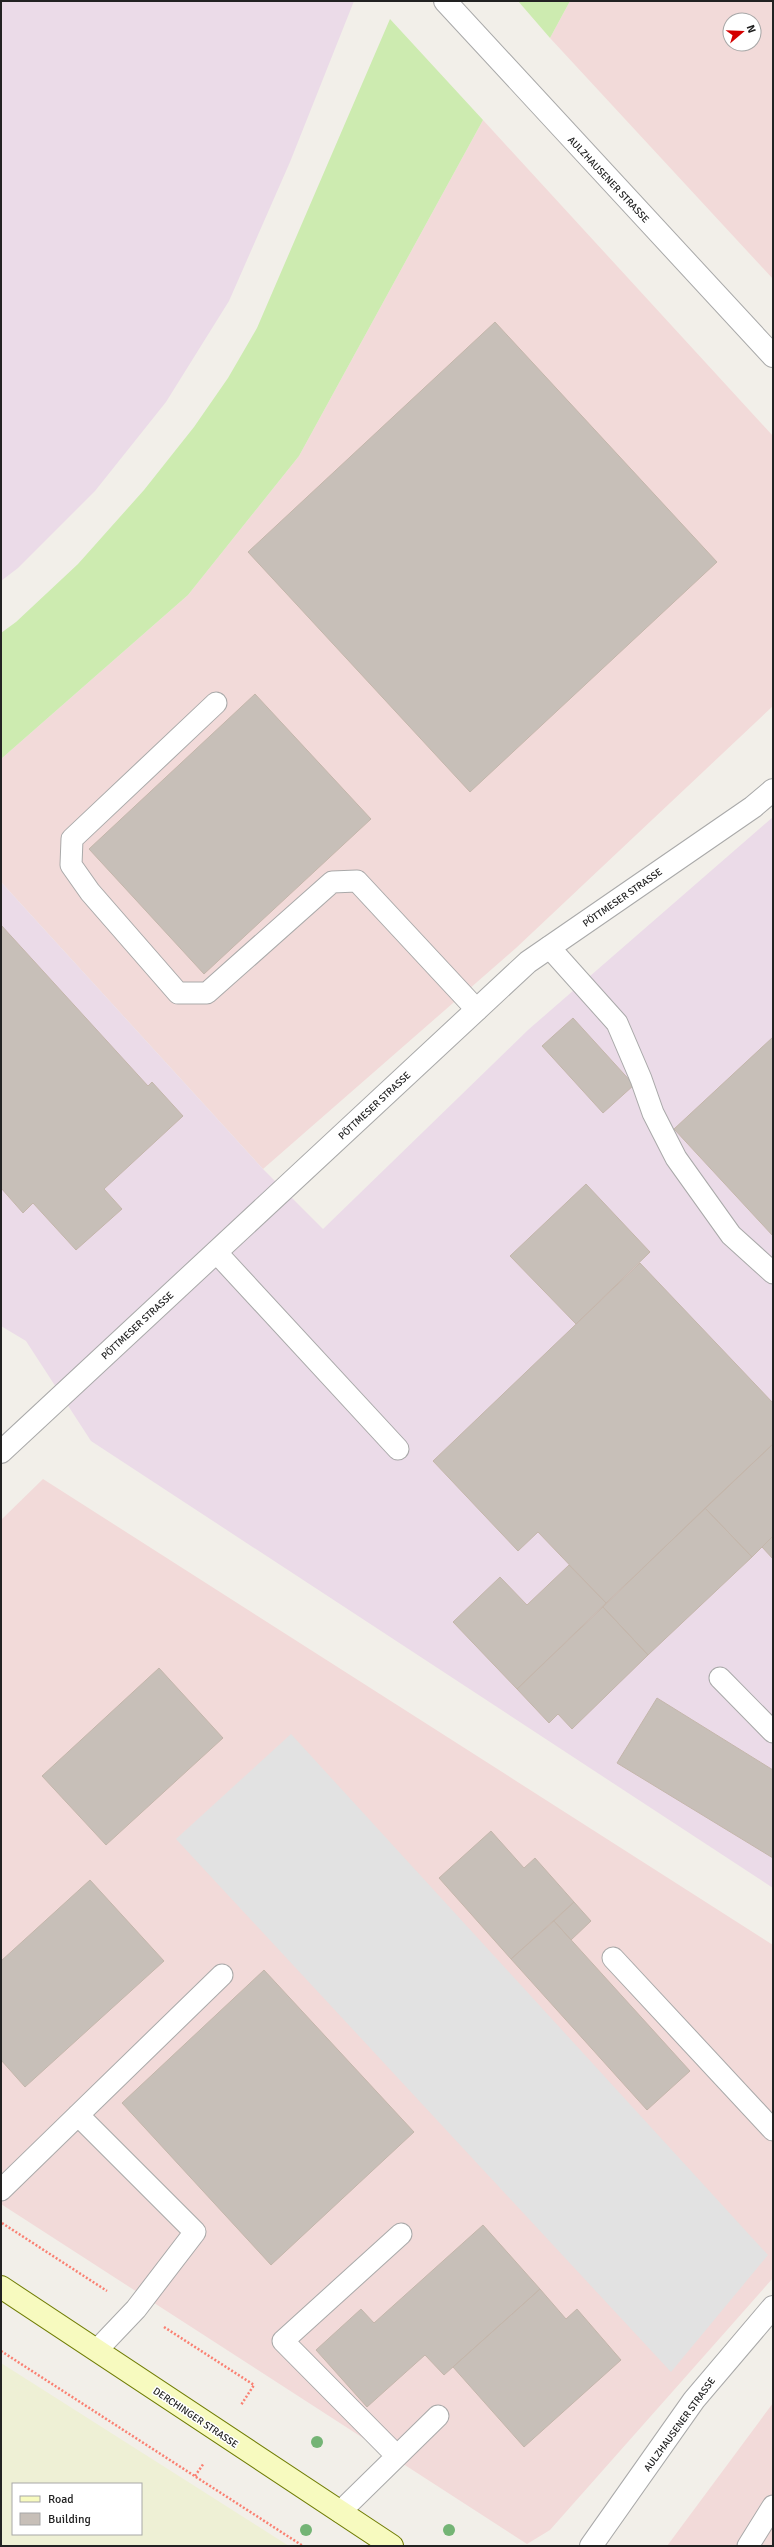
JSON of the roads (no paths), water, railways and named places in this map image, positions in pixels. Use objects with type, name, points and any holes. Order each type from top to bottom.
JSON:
[{"type":"main road","name":"DERCHINGER STRASSE","points":[[1,2287],[392,2546]]},
{"type":"street","name":"AULZHAUSENER STRASSE","points":[[445,1],[773,356]]},
{"type":"street","name":"PÖTTMESER STRASSE","points":[[1,1452],[528,962],[754,807],[773,790]]},
{"type":"street","name":"AULZHAUSENER STRASSE","points":[[591,2546],[694,2400],[773,2307]]},
{"type":"lane","points":[[216,703],[72,839],[71,865],[90,892],[178,993],[207,992],[332,882],[357,881],[477,1010]]},
{"type":"lane","points":[[549,947],[617,1023],[641,1078],[653,1113],[676,1158],[731,1235],[773,1273]]},
{"type":"lane","points":[[216,1252],[398,1449]]},
{"type":"lane","points":[[720,1678],[773,1732]]},
{"type":"lane","points":[[613,1958],[773,2130]]},
{"type":"lane","points":[[1,2190],[222,1975]]},
{"type":"lane","points":[[78,2115],[195,2232],[136,2309],[97,2350]]},
{"type":"lane","points":[[396,2455],[283,2341],[401,2234]]},
{"type":"lane","points":[[340,2512],[396,2455],[438,2416]]},
{"type":"lane","points":[[748,2546],[773,2506]]}]
